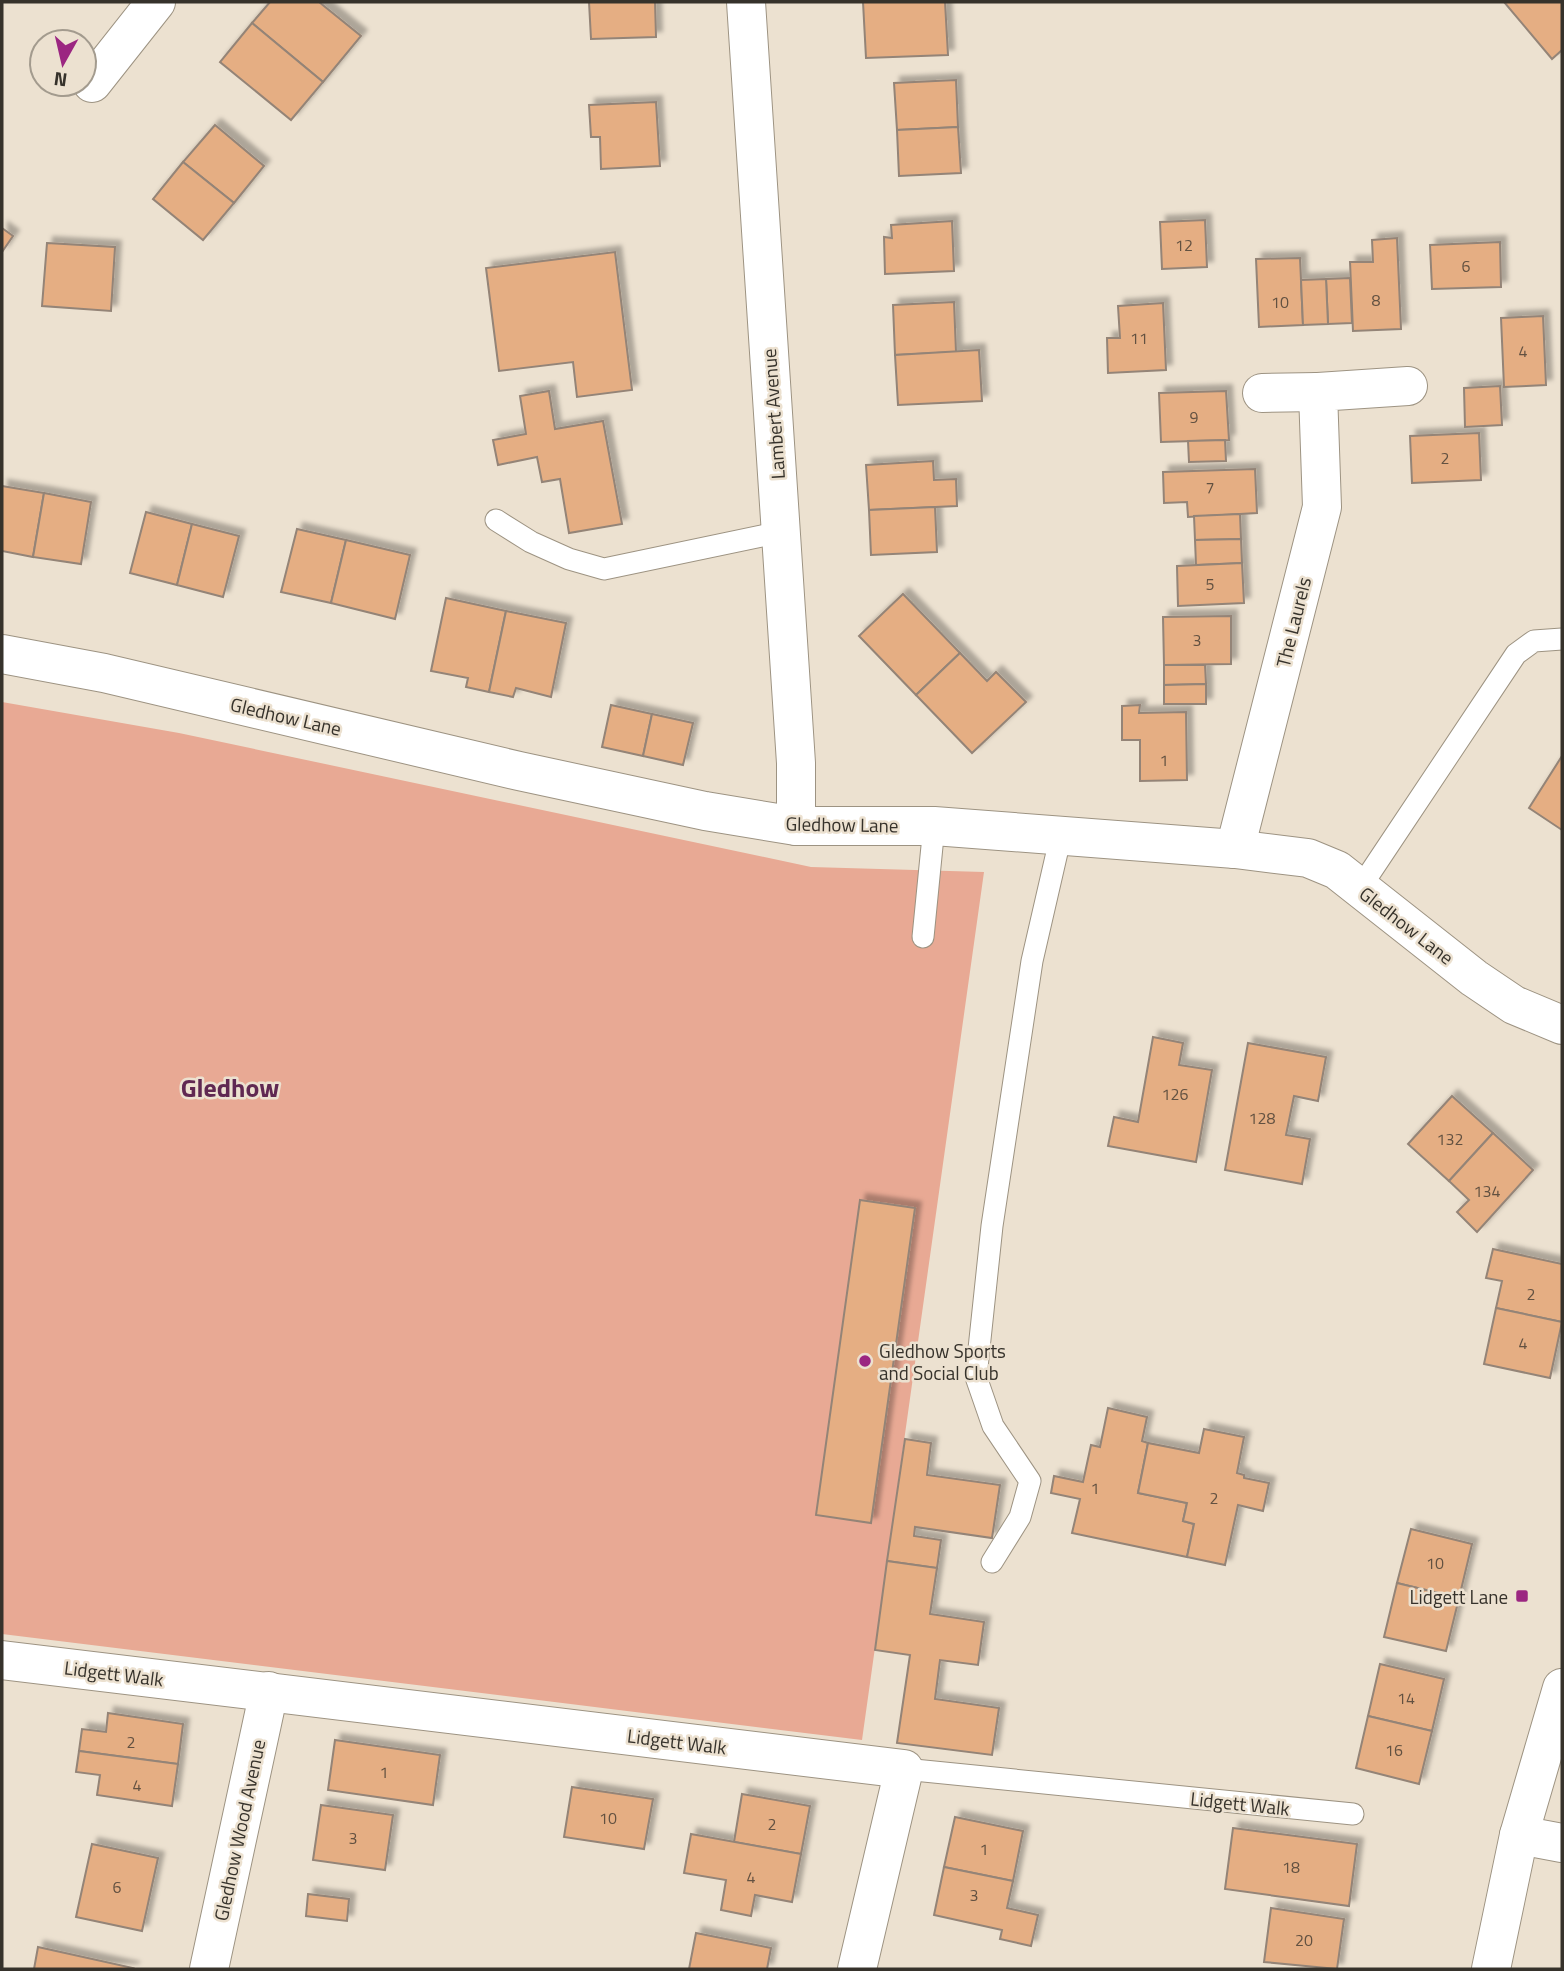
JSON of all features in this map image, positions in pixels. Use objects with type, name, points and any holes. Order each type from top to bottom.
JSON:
[{"type":"street","points":[[98,75],[156,2]]},
{"type":"street","name":"Lambert Avenue","points":[[746,2],[796,763],[796,826]]},
{"type":"street","points":[[1262,393],[1408,386]]},
{"type":"street","name":"The Laurels","points":[[1235,849],[1322,507],[1318,392]]},
{"type":"street","name":"Gledhow Lane","points":[[2,654],[104,673],[519,771],[705,811],[796,826],[934,826],[1235,849],[1308,858],[1337,870],[1474,978],[1514,1005],[1562,1025]]},
{"type":"street","name":"Lidgett Walk","points":[[2,1660],[904,1769]]},
{"type":"street","points":[[1491,1969],[1519,1835],[1562,1689]]},
{"type":"street","name":"Gledhow Wood Avenue","points":[[209,1969],[269,1691]]},
{"type":"street","points":[[857,1969],[904,1769]]},
{"type":"street","points":[[1519,1835],[1562,1843]]},
{"type":"lane","points":[[496,520],[531,542],[569,559],[604,569],[781,532]]},
{"type":"lane","points":[[1360,888],[1516,654],[1534,641],[1562,639]]},
{"type":"lane","points":[[923,937],[934,826]]},
{"type":"lane","points":[[992,1562],[1020,1517],[1030,1481],[993,1426],[976,1377],[992,1226],[1030,974],[1060,835]]},
{"type":"lane","name":"Lidgett Walk","points":[[904,1769],[1353,1814]]},
{"type":"shaded area","points":[[2,702],[179,733],[811,867],[984,872],[862,1740],[2,1634]]},
{"type":"building","points":[[270,2],[319,2],[361,36],[323,82],[252,23]]},
{"type":"building","points":[[589,2],[655,2],[656,37],[591,39]]},
{"type":"building","points":[[863,2],[945,2],[948,55],[866,58]]},
{"type":"building","points":[[1504,2],[1562,2],[1562,50],[1552,59]]},
{"type":"building","points":[[252,23],[323,82],[291,120],[220,62]]},
{"type":"building","points":[[956,80],[958,127],[897,130],[894,83]]},
{"type":"building","points":[[656,102],[660,166],[601,169],[600,137],[591,137],[589,105]]},
{"type":"building","points":[[215,125],[264,166],[234,203],[183,162]]},
{"type":"building","points":[[958,127],[961,173],[899,176],[897,130]]},
{"type":"building","points":[[183,162],[234,203],[203,240],[153,199]]},
{"type":"building","points":[[1205,220],[1207,267],[1162,269],[1160,222]]},
{"type":"building","points":[[952,221],[954,271],[885,274],[884,237],[892,238],[891,225]]},
{"type":"building","points":[[2,228],[13,236],[2,252]]},
{"type":"building","points":[[1397,238],[1401,329],[1353,331],[1350,262],[1373,262],[1372,240]]},
{"type":"building","points":[[1500,242],[1501,287],[1432,289],[1430,245]]},
{"type":"building","points":[[47,243],[115,247],[111,311],[42,306]]},
{"type":"building","points":[[615,252],[632,390],[577,397],[573,362],[499,371],[486,268]]},
{"type":"building","points":[[1300,258],[1303,325],[1259,327],[1256,259]]},
{"type":"building","points":[[1350,278],[1352,323],[1328,324],[1326,279]]},
{"type":"building","points":[[1326,279],[1328,324],[1303,325],[1301,280]]},
{"type":"building","points":[[954,302],[956,352],[895,355],[893,305]]},
{"type":"building","points":[[1163,303],[1166,370],[1108,373],[1107,338],[1120,338],[1118,306]]},
{"type":"building","points":[[1543,316],[1546,385],[1504,387],[1501,318]]},
{"type":"building","points":[[979,350],[982,401],[898,405],[895,355]]},
{"type":"building","points":[[1500,386],[1502,425],[1465,427],[1464,388]]},
{"type":"building","points":[[549,391],[555,429],[603,421],[622,524],[569,533],[560,479],[542,482],[537,457],[498,465],[493,440],[526,434],[520,396]]},
{"type":"building","points":[[1226,391],[1229,440],[1161,442],[1159,393]]},
{"type":"building","points":[[1479,433],[1481,480],[1412,483],[1410,436]]},
{"type":"building","points":[[1225,440],[1226,461],[1189,462],[1188,441]]},
{"type":"building","points":[[933,461],[934,480],[956,479],[957,506],[869,510],[866,465]]},
{"type":"building","points":[[1255,469],[1257,513],[1188,517],[1187,502],[1164,503],[1163,472]]},
{"type":"building","points":[[2,486],[44,493],[33,557],[2,551]]},
{"type":"building","points":[[44,493],[91,502],[81,564],[33,557]]},
{"type":"building","points":[[935,507],[937,552],[871,555],[869,510]]},
{"type":"building","points":[[146,512],[192,524],[177,585],[130,573]]},
{"type":"building","points":[[1240,514],[1241,539],[1195,540],[1194,516]]},
{"type":"building","points":[[192,524],[239,536],[223,597],[177,585]]},
{"type":"building","points":[[297,529],[346,540],[331,603],[281,592]]},
{"type":"building","points":[[1241,539],[1242,563],[1196,565],[1195,540]]},
{"type":"building","points":[[346,540],[410,555],[395,619],[331,603]]},
{"type":"building","points":[[1242,563],[1244,603],[1178,606],[1177,566]]},
{"type":"building","points":[[903,594],[960,653],[916,695],[859,636]]},
{"type":"building","points":[[446,598],[506,611],[489,692],[466,687],[468,678],[431,671]]},
{"type":"building","points":[[506,611],[566,623],[551,697],[516,688],[513,697],[489,692]]},
{"type":"building","points":[[1231,616],[1231,664],[1164,665],[1163,617]]},
{"type":"building","points":[[960,653],[987,681],[996,672],[1026,702],[972,753],[916,695]]},
{"type":"building","points":[[1164,665],[1205,665],[1206,684],[1164,685]]},
{"type":"building","points":[[1206,684],[1206,704],[1164,704],[1164,685]]},
{"type":"building","points":[[611,705],[652,714],[643,756],[602,747]]},
{"type":"building","points":[[1140,705],[1139,713],[1186,712],[1187,780],[1140,781],[1140,740],[1122,740],[1122,706]]},
{"type":"building","points":[[652,714],[693,723],[683,765],[643,756]]},
{"type":"building","points":[[1562,756],[1562,830],[1529,808]]},
{"type":"building","points":[[1153,1037],[1183,1043],[1179,1065],[1212,1070],[1196,1162],[1108,1146],[1114,1117],[1138,1122]]},
{"type":"building","points":[[1248,1043],[1326,1057],[1318,1101],[1294,1096],[1286,1135],[1310,1139],[1302,1184],[1225,1170]]},
{"type":"building","points":[[1452,1096],[1493,1133],[1449,1181],[1408,1144]]},
{"type":"building","points":[[1493,1133],[1533,1170],[1477,1232],[1457,1212],[1469,1200],[1449,1181]]},
{"type":"building","name":"Gledhow Sports and Social Club","points":[[860,1200],[915,1208],[871,1523],[816,1515]]},
{"type":"building","points":[[1493,1249],[1562,1264],[1562,1322],[1496,1308],[1502,1281],[1486,1278]]},
{"type":"building","points":[[1496,1308],[1562,1322],[1550,1378],[1484,1364]]},
{"type":"building","points":[[1108,1408],[1147,1417],[1142,1441],[1148,1443],[1138,1493],[1187,1503],[1183,1521],[1194,1524],[1187,1557],[1072,1533],[1080,1499],[1051,1493],[1054,1476],[1083,1482],[1091,1445],[1100,1447]]},
{"type":"building","points":[[1204,1429],[1244,1437],[1237,1473],[1244,1475],[1244,1478],[1269,1483],[1263,1511],[1238,1505],[1225,1565],[1187,1557],[1194,1524],[1183,1521],[1187,1503],[1138,1493],[1148,1443],[1199,1453]]},
{"type":"building","points":[[905,1439],[931,1443],[927,1475],[1000,1485],[992,1538],[915,1527],[914,1536],[941,1540],[937,1568],[887,1561]]},
{"type":"building","points":[[1411,1529],[1472,1544],[1459,1598],[1397,1583]]},
{"type":"building","points":[[887,1561],[937,1568],[930,1614],[984,1622],[978,1665],[940,1660],[935,1699],[999,1708],[992,1755],[897,1743],[910,1655],[875,1650]]},
{"type":"building","points":[[1397,1583],[1459,1598],[1446,1651],[1384,1637]]},
{"type":"building","points":[[1380,1664],[1444,1679],[1432,1731],[1368,1716]]},
{"type":"building","points":[[108,1713],[183,1724],[178,1764],[79,1751],[82,1729],[106,1732]]},
{"type":"building","points":[[1368,1716],[1432,1731],[1419,1784],[1356,1768]]},
{"type":"building","points":[[335,1740],[440,1755],[433,1805],[328,1790]]},
{"type":"building","points":[[79,1751],[178,1764],[172,1806],[97,1795],[100,1775],[76,1772]]},
{"type":"building","points":[[572,1787],[653,1799],[644,1849],[564,1837]]},
{"type":"building","points":[[742,1794],[810,1806],[801,1854],[734,1842]]},
{"type":"building","points":[[321,1805],[393,1815],[385,1870],[313,1860]]},
{"type":"building","points":[[955,1817],[1023,1831],[1013,1881],[944,1867]]},
{"type":"building","points":[[1233,1828],[1357,1844],[1349,1906],[1225,1889]]},
{"type":"building","points":[[691,1834],[801,1854],[792,1902],[755,1895],[751,1916],[721,1910],[726,1880],[684,1873]]},
{"type":"building","points":[[92,1844],[158,1858],[142,1931],[76,1917]]},
{"type":"building","points":[[944,1867],[1013,1881],[1007,1908],[1038,1915],[1031,1946],[1000,1939],[1002,1930],[934,1915]]},
{"type":"building","points":[[308,1894],[349,1899],[347,1921],[306,1916]]},
{"type":"building","points":[[1271,1908],[1344,1919],[1337,1969],[1264,1962]]},
{"type":"building","points":[[696,1933],[771,1948],[767,1969],[689,1969]]},
{"type":"building","points":[[38,1947],[133,1968],[34,1969]]},
{"type":"place","name":"Gledhow Sports and Social Club","points":[[865,1361]]},
{"type":"place","name":"Lidgett Lane","points":[[1522,1596]]},
{"type":"district","name":"Gledhow","points":[[230,1087]]}]
